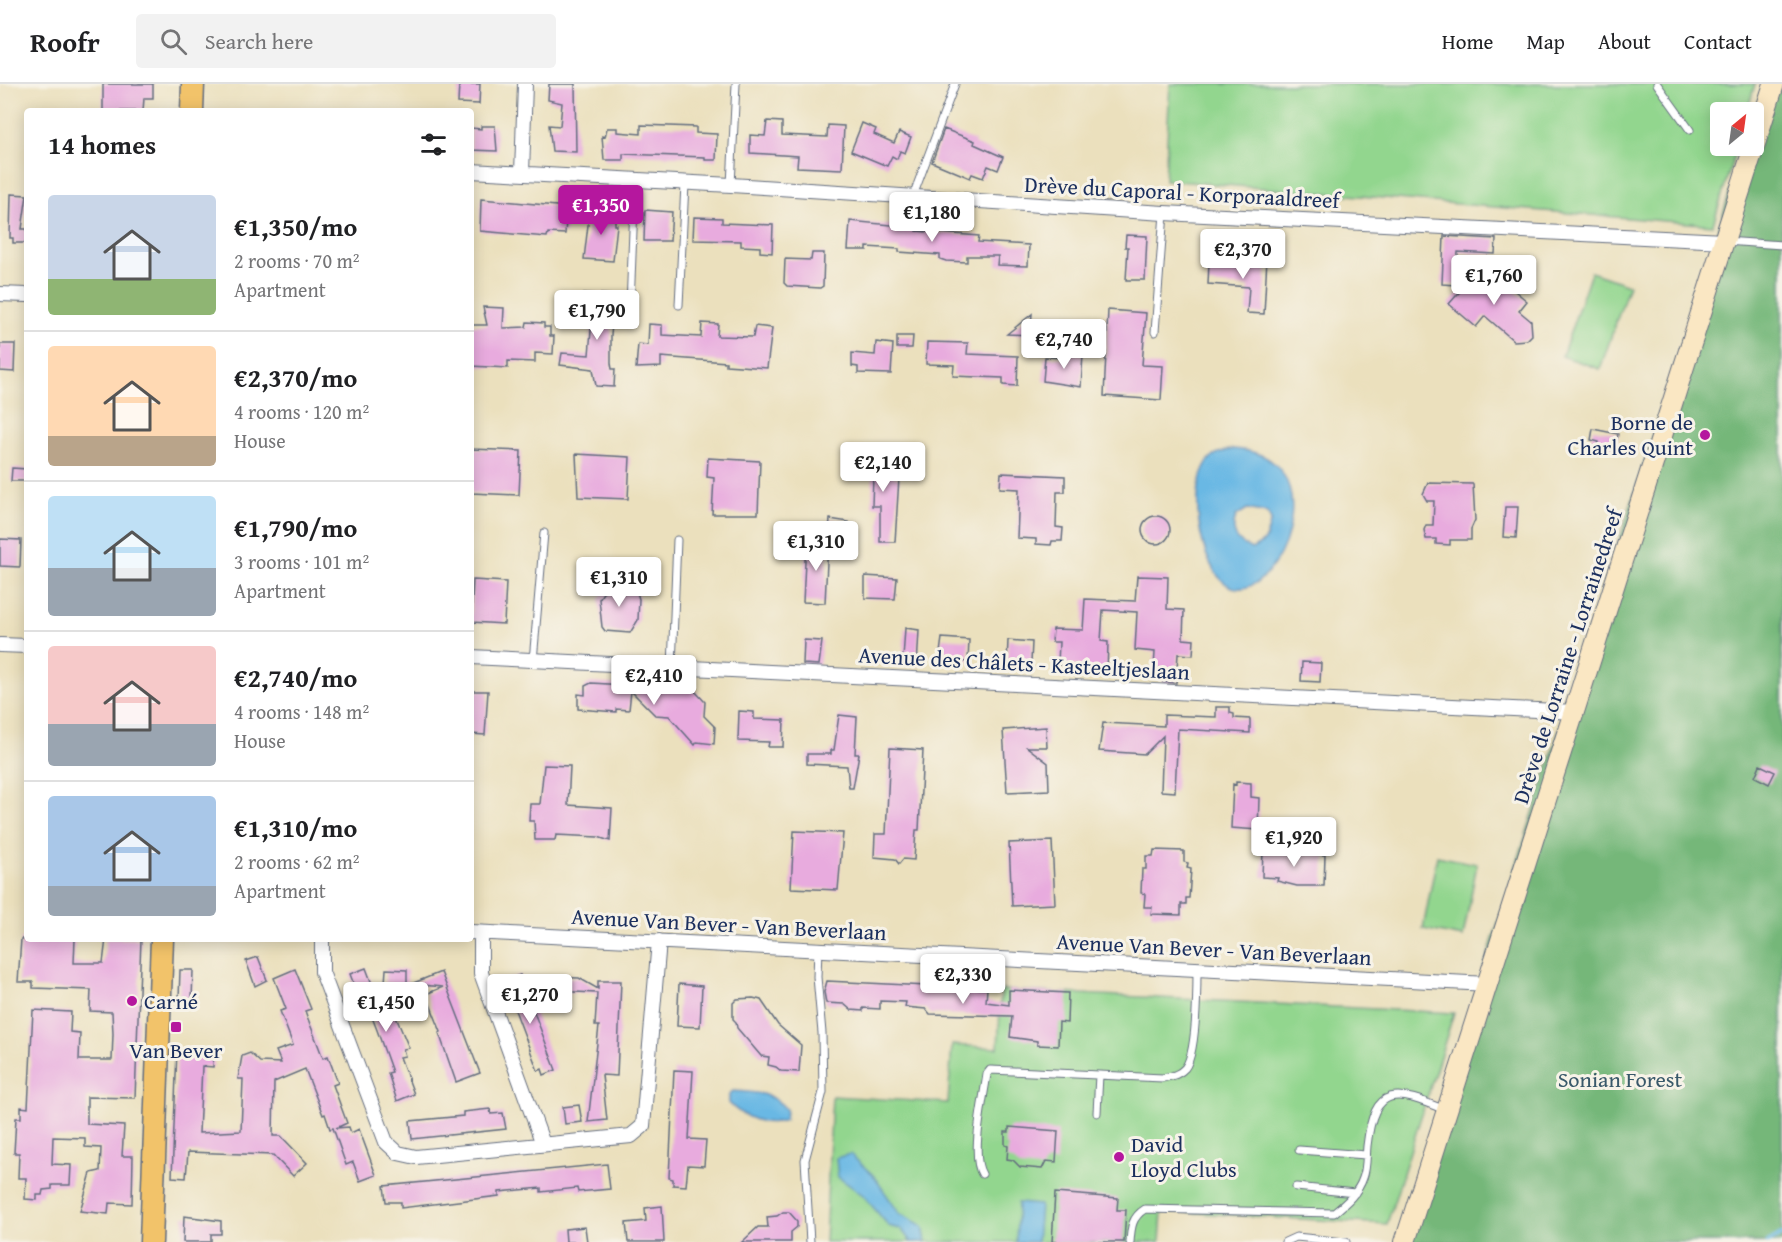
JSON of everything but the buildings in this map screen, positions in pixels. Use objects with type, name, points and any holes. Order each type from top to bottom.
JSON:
[{"type":"main road","points":[[192,108],[193,84]]},
{"type":"main road","name":"Drève de Lorraine - Lorrainedreef","points":[[1405,1242],[1774,84]]},
{"type":"main road","points":[[151,1242],[162,942]]},
{"type":"street","points":[[522,173],[525,84]]},
{"type":"street","name":"Drève du Caporal - Korporaaldreef","points":[[474,171],[1164,213],[1724,241]]},
{"type":"street","points":[[0,294],[24,295]]},
{"type":"street","points":[[0,645],[24,646]]},
{"type":"street","name":"Avenue des Châlets - Kasteeltjeslaan","points":[[474,657],[1575,712]]},
{"type":"street","points":[[476,932],[481,973],[543,1144]]},
{"type":"street","name":"Avenue Van Bever - Van Beverlaan","points":[[476,932],[1488,984]]},
{"type":"street","points":[[322,942],[322,972],[386,1142],[398,1153],[416,1157],[631,1136],[643,1126],[659,941]]},
{"type":"lane","points":[[731,185],[736,84]]},
{"type":"lane","points":[[912,196],[955,84]]},
{"type":"lane","points":[[1657,84],[1690,130]]},
{"type":"lane","points":[[630,306],[635,180]]},
{"type":"lane","points":[[679,305],[685,184]]},
{"type":"lane","points":[[1155,332],[1164,213]]},
{"type":"lane","name":"Drève du Caporal - Korporaaldreef","points":[[1724,241],[1782,245]]},
{"type":"lane","points":[[533,661],[544,533]]},
{"type":"lane","points":[[672,666],[677,540]]},
{"type":"lane","points":[[810,1242],[805,1160],[823,1092],[822,1033],[817,977],[819,949]]},
{"type":"lane","points":[[982,1174],[977,1166],[987,1074],[990,1070],[1163,1078],[1175,1076],[1184,1069],[1190,1057],[1197,1006],[1197,969]]},
{"type":"lane","points":[[1097,1113],[1099,1075]]},
{"type":"lane","points":[[1130,1242],[1131,1227],[1136,1215],[1145,1209],[1334,1214],[1355,1193],[1364,1176],[1370,1122],[1375,1108],[1389,1097],[1406,1095],[1448,1111]]},
{"type":"lane","points":[[1299,1150],[1366,1155]]},
{"type":"lane","points":[[1296,1187],[1355,1193]]},
{"type":"lane","points":[[1284,1242],[1296,1237],[1346,1242]]},
{"type":"green space","points":[[1170,84],[1755,84],[1750,102],[1710,102],[1710,156],[1734,156],[1713,225],[1165,180]]},
{"type":"green space","name":"Sonian Forest","points":[[1764,84],[1782,84],[1782,1242],[1397,1242],[1741,156],[1764,156],[1764,102],[1758,102]]},
{"type":"green space","points":[[1591,272],[1629,285],[1600,369],[1562,356]]},
{"type":"green space","points":[[1437,856],[1477,864],[1463,937],[1423,929]]},
{"type":"green space","name":"David Lloyd Clubs","points":[[1001,990],[1454,1013],[1387,1224],[1162,1211],[1160,1242],[825,1242],[832,1096],[948,1103],[952,1045],[998,1048]]},
{"type":"water","points":[[1233,449],[1263,456],[1282,472],[1290,493],[1291,518],[1285,542],[1274,564],[1259,580],[1242,588],[1228,585],[1216,573],[1207,555],[1198,511],[1203,470],[1214,455]],"holes":[[[1247,509],[1267,513],[1271,520],[1265,541],[1252,549],[1238,540],[1234,532],[1236,516]]]},
{"type":"water","points":[[733,1091],[755,1093],[774,1099],[786,1109],[785,1120],[763,1122],[748,1117],[729,1103],[729,1095]]},
{"type":"water","points":[[850,1154],[873,1175],[899,1213],[923,1226],[926,1242],[911,1242],[902,1230],[889,1226],[863,1195],[838,1177],[836,1158]]},
{"type":"water","points":[[1018,1203],[1040,1205],[1037,1242],[1016,1242]]},
{"type":"waterway","points":[[1768,1242],[1782,1234]]},
{"type":"place","name":"Borne de Charles Quint","points":[[1705,435]]},
{"type":"place","name":"Carné","points":[[132,1001]]},
{"type":"place","name":"Van Bever","points":[[176,1027]]},
{"type":"place","name":"David Lloyd Clubs","points":[[1119,1157]]}]
